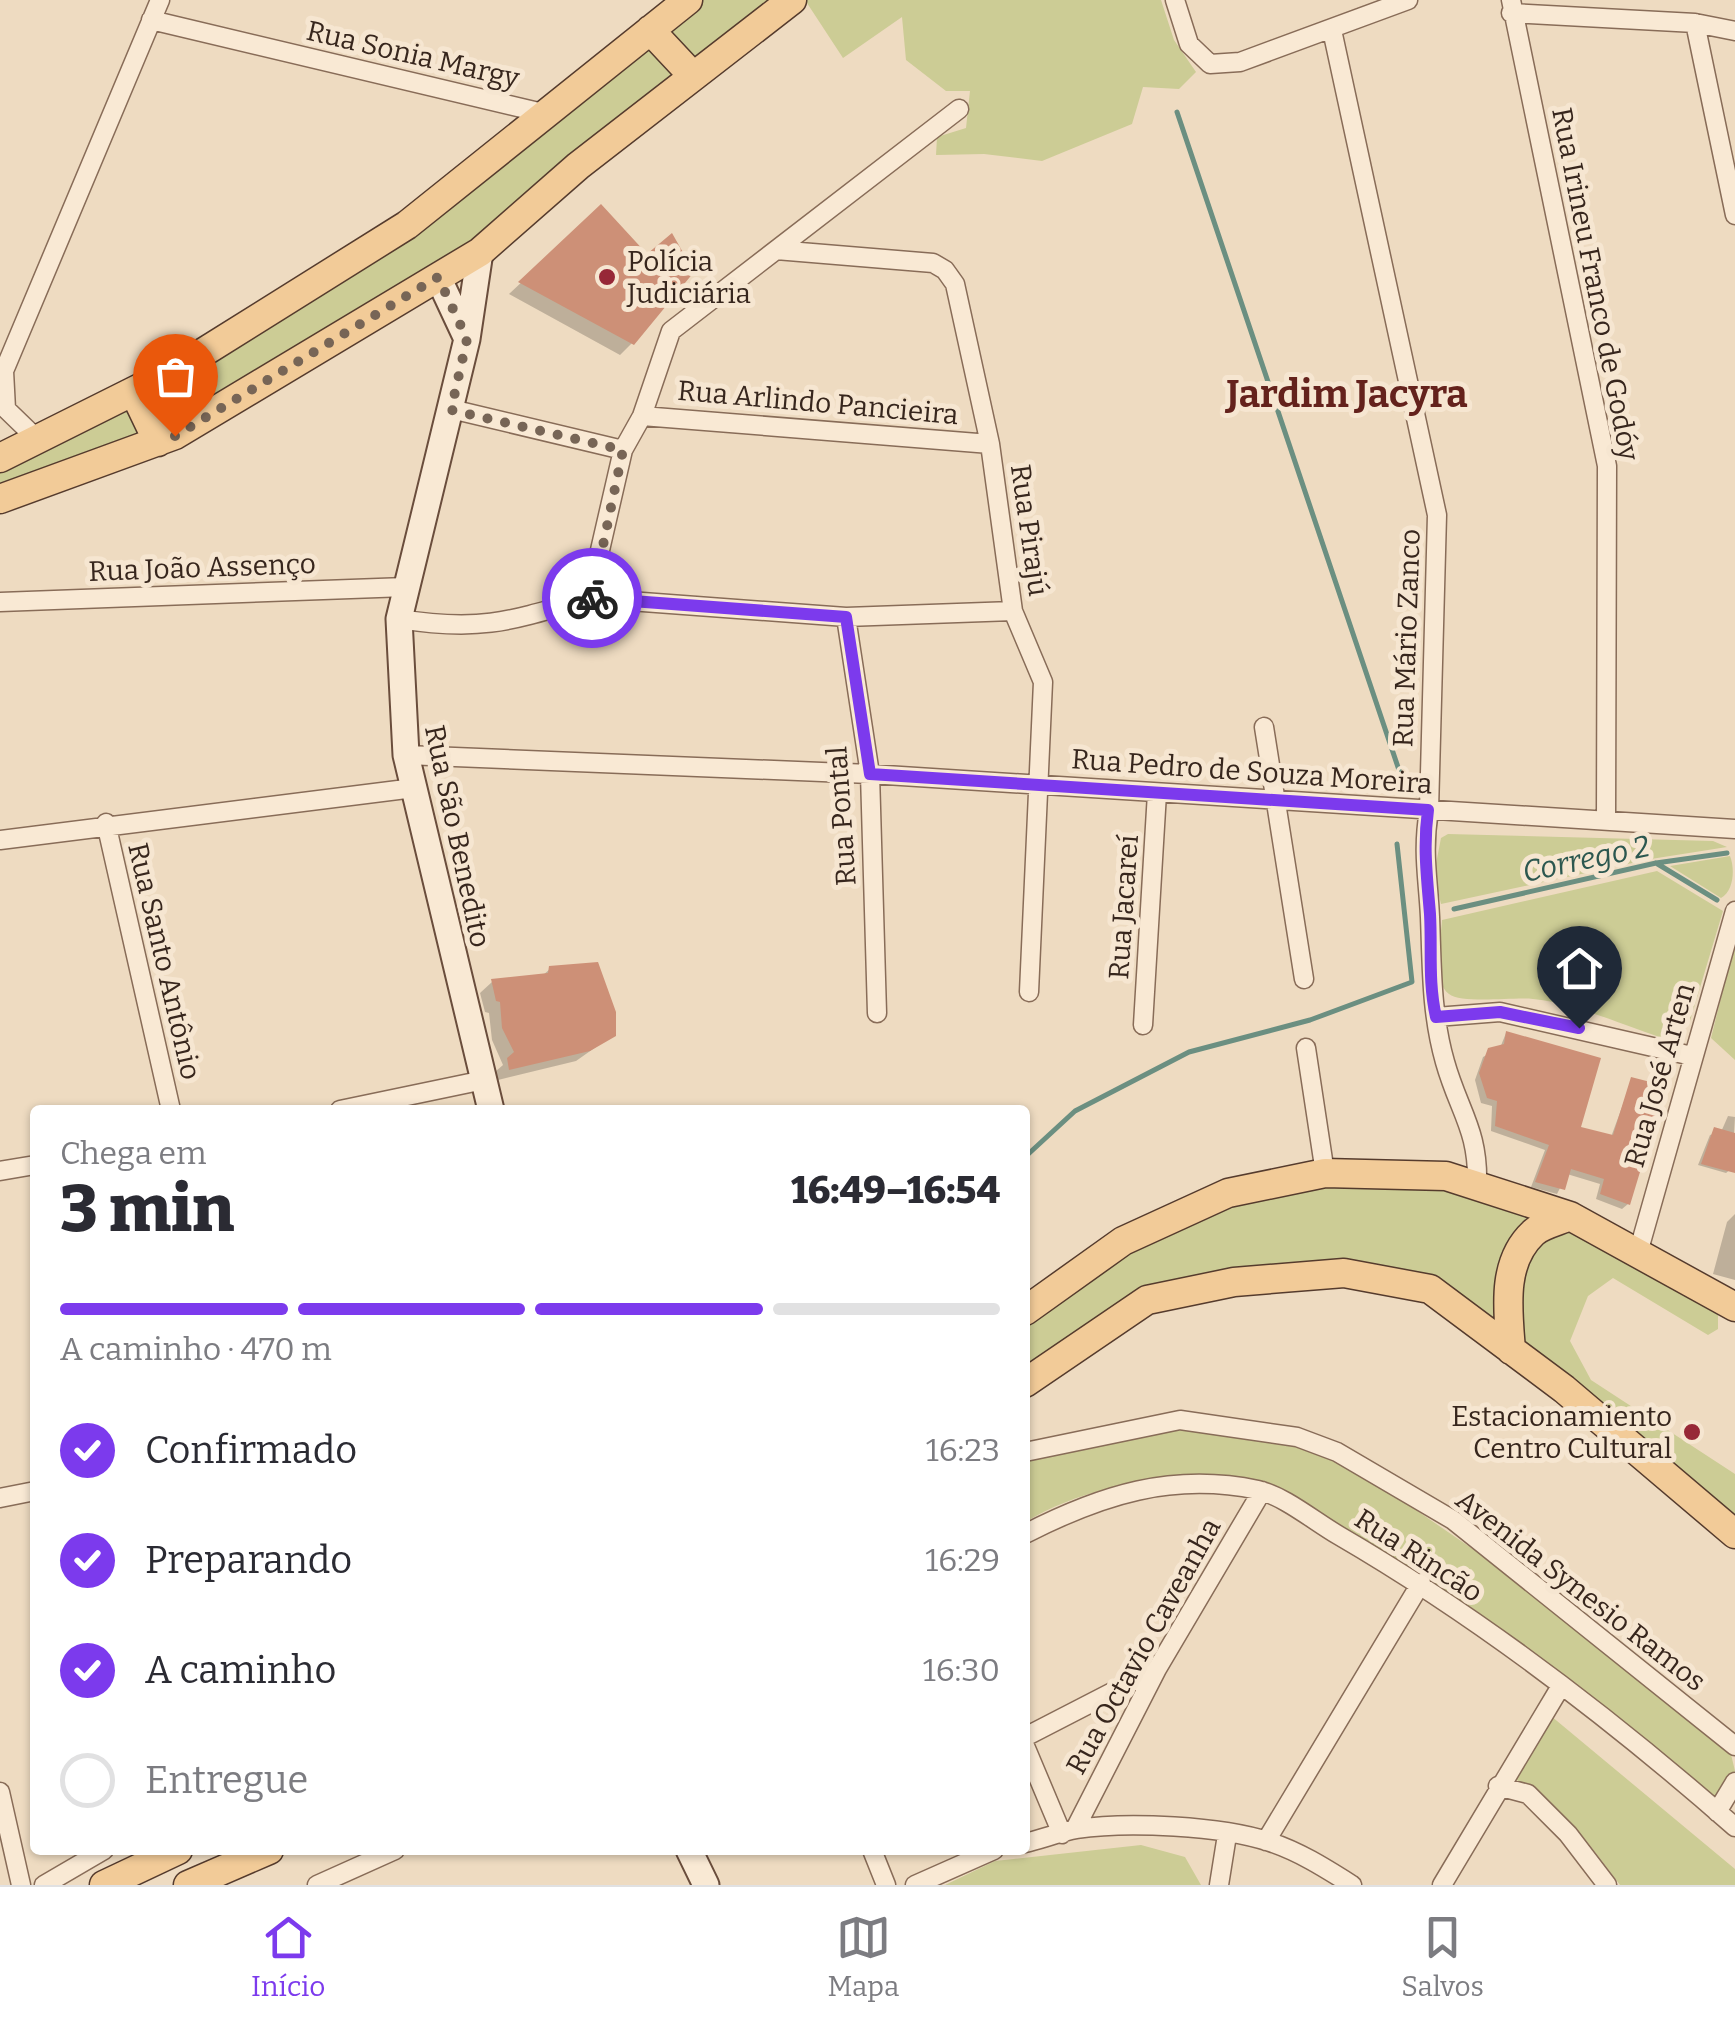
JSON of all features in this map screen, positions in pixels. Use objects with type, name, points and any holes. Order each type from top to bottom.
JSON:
[{"type":"main road","points":[[0,458],[172,372],[407,226],[688,0]]},
{"type":"main road","points":[[0,499],[158,442],[480,252],[578,166],[792,0]]},
{"type":"main road","points":[[650,30],[693,76]]},
{"type":"main road","name":"Rua São Benedito","points":[[480,252],[467,339],[400,619],[406,755],[489,1105]]},
{"type":"main road","points":[[438,277],[467,339]]},
{"type":"main road","points":[[134,392],[158,442]]},
{"type":"main road","points":[[1030,1307],[1123,1240],[1228,1193],[1325,1174],[1446,1176],[1570,1216],[1735,1307]]},
{"type":"main road","points":[[1511,1350],[1507,1300],[1513,1263],[1533,1232],[1570,1216]]},
{"type":"main road","points":[[1030,1380],[1148,1300],[1234,1282],[1344,1274],[1430,1289],[1564,1389],[1735,1534]]},
{"type":"main road","points":[[104,1885],[167,1855]]},
{"type":"main road","points":[[188,1885],[257,1855]]},
{"type":"main road","points":[[691,1855],[706,1885]]},
{"type":"street","points":[[37,439],[6,408],[4,371],[160,0]]},
{"type":"street","points":[[1175,0],[1189,44],[1210,64],[1240,62],[1408,0]]},
{"type":"street","points":[[1511,6],[1735,31]]},
{"type":"street","name":"Rua Irineu Franco de Godóy","points":[[1511,6],[1607,466],[1606,821]]},
{"type":"street","name":"Rua Sonia Margy","points":[[151,20],[547,114]]},
{"type":"street","points":[[1695,24],[1735,214]]},
{"type":"street","name":"Rua Mário Zanco","points":[[1332,30],[1437,515],[1428,810],[1422,853],[1430,914],[1430,990],[1444,1061],[1478,1149],[1477,1186]]},
{"type":"street","points":[[589,598],[623,450],[642,416],[671,331],[959,109]]},
{"type":"street","name":"Rua Pirajú","points":[[776,250],[933,263],[946,270],[955,284],[990,444],[1013,610],[1044,682],[1029,992]]},
{"type":"street","points":[[451,410],[623,450]]},
{"type":"street","name":"Rua Arlindo Pancieira","points":[[642,416],[990,444]]},
{"type":"street","name":"Rua João Assenço","points":[[0,602],[406,587]]},
{"type":"street","points":[[400,619],[455,628],[502,624],[589,598],[846,617],[1013,610]]},
{"type":"street","name":"Rua Pontal","points":[[846,617],[870,774],[877,1013]]},
{"type":"street","points":[[1264,727],[1304,980]]},
{"type":"street","name":"Rua Pedro de Souza Moreira","points":[[406,755],[870,774],[1735,828]]},
{"type":"street","points":[[0,840],[106,823],[414,788]]},
{"type":"street","name":"Rua Jacareí","points":[[1143,1025],[1158,793]]},
{"type":"street","name":"Rua Santo Antônio","points":[[106,823],[170,1105]]},
{"type":"street","name":"Rua José Arten","points":[[1638,1253],[1735,911]]},
{"type":"street","points":[[1436,1017],[1500,1012],[1692,1056]]},
{"type":"street","points":[[1306,1048],[1325,1174]]},
{"type":"street","points":[[364,1105],[484,1080]]},
{"type":"street","points":[[0,1171],[30,1166]]},
{"type":"street","name":"Avenida Synesio Ramos","points":[[1030,1450],[1180,1420],[1281,1434],[1337,1452],[1453,1520],[1735,1746]]},
{"type":"street","points":[[1030,1440],[1045,1446]]},
{"type":"street","name":"Rua Rincão","points":[[1030,1531],[1088,1502],[1170,1483],[1262,1490],[1421,1583],[1561,1686],[1735,1827]]},
{"type":"street","name":"Rua Octavio Caveanha","points":[[1069,1832],[1262,1490]]},
{"type":"street","points":[[0,1498],[30,1491]]},
{"type":"street","points":[[1266,1841],[1421,1583]]},
{"type":"street","points":[[1030,1734],[1158,1669]]},
{"type":"street","points":[[1442,1885],[1561,1686]]},
{"type":"street","points":[[1030,1756],[1069,1832]]},
{"type":"street","points":[[1717,1812],[1735,1782]]},
{"type":"street","points":[[1498,1786],[1528,1794],[1568,1834],[1607,1885]]},
{"type":"street","points":[[0,1792],[21,1885]]},
{"type":"street","points":[[1030,1841],[1069,1832],[1145,1827],[1227,1835],[1266,1841],[1304,1855],[1352,1885]]},
{"type":"street","points":[[1219,1885],[1227,1835]]},
{"type":"street","points":[[44,1885],[95,1855]]},
{"type":"street","points":[[316,1885],[346,1880],[387,1855]]},
{"type":"street","points":[[874,1855],[886,1885]]},
{"type":"street","points":[[915,1885],[983,1855]]},
{"type":"green space","points":[[701,0],[778,0],[696,65],[660,32]]},
{"type":"green space","points":[[805,0],[1161,0],[1174,40],[1196,72],[1179,89],[1143,87],[1132,124],[1042,161],[984,154],[936,155],[937,137],[966,128],[970,91],[946,91],[906,60],[902,17],[843,58]]},
{"type":"green space","points":[[649,41],[681,74],[457,254],[164,425],[142,395]]},
{"type":"green space","points":[[130,402],[147,440],[0,487],[0,467]]},
{"type":"green space","points":[[1448,834],[1713,841],[1727,847],[1651,859],[1441,904],[1434,874],[1441,838]]},
{"type":"green space","points":[[1730,856],[1732,879],[1721,898],[1670,866]]},
{"type":"green space","points":[[1657,871],[1723,911],[1690,1021],[1679,1036],[1666,1039],[1549,1001],[1465,999],[1443,988],[1438,959],[1442,920]]},
{"type":"green space","points":[[1735,941],[1735,1060],[1711,1038]]},
{"type":"green space","points":[[1326,1180],[1420,1181],[1550,1215],[1524,1230],[1505,1330],[1432,1284],[1174,1286],[1030,1371],[1030,1316],[1127,1246],[1232,1200]]},
{"type":"green space","points":[[1567,1221],[1718,1304],[1718,1329],[1708,1335],[1613,1278],[1588,1296],[1570,1341],[1591,1380],[1735,1474],[1735,1521],[1516,1346],[1524,1255]]},
{"type":"green space","points":[[1171,1429],[1229,1431],[1284,1442],[1352,1466],[1512,1576],[1729,1746],[1735,1771],[1725,1789],[1709,1800],[1272,1487],[1176,1481],[1115,1487],[1085,1495],[1030,1520],[1030,1458]]},
{"type":"green space","points":[[1551,1716],[1735,1869],[1735,1885],[1620,1885],[1560,1813],[1515,1779]]},
{"type":"green space","points":[[1141,1845],[1185,1857],[1201,1885],[945,1885],[995,1861]]},
{"type":"building","name":"Polícia Judiciária","points":[[601,204],[647,254],[672,233],[694,272],[634,345],[518,282]]},
{"type":"building","points":[[598,962],[616,1012],[616,1036],[590,1051],[509,1070],[507,1058],[514,1052],[502,1028],[500,1002],[496,1001],[491,979],[548,973],[549,966]]},
{"type":"building","points":[[1506,1031],[1601,1058],[1581,1127],[1613,1135],[1631,1077],[1666,1086],[1630,1205],[1600,1194],[1604,1179],[1571,1169],[1565,1190],[1535,1182],[1549,1145],[1495,1126],[1497,1101],[1487,1098],[1479,1073],[1488,1048],[1504,1044]]},
{"type":"building","points":[[1714,1127],[1735,1133],[1735,1173],[1701,1164]]},
{"type":"waterway","points":[[1177,112],[1402,779]]},
{"type":"waterway","points":[[1030,1152],[1075,1111],[1189,1052],[1310,1020],[1412,982],[1397,844]]},
{"type":"waterway","name":"Corrego 2","points":[[1454,909],[1656,863],[1727,853]]},
{"type":"waterway","points":[[1656,863],[1717,900]]},
{"type":"way so far","points":[[175,436],[438,277],[467,339],[451,410],[623,450],[592,598]]},
{"type":"place","name":"Polícia Judiciária","points":[[607,277]]},
{"type":"place","name":"Estacionamiento Centro Cultural","points":[[1692,1432]]},
{"type":"district","name":"Jardim Jacyra","points":[[1347,394]]},
{"type":"route","points":[[592,598],[846,617],[870,774],[1428,810],[1422,853],[1430,914],[1430,990],[1436,1017],[1500,1012],[1579,1028]]}]
